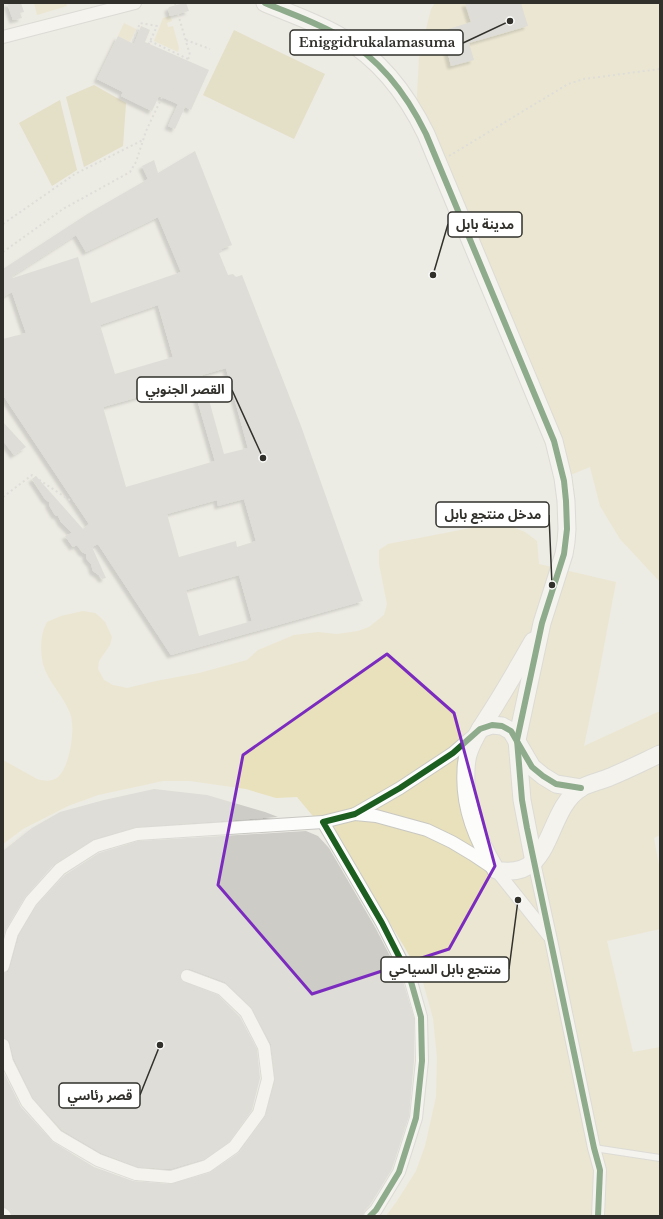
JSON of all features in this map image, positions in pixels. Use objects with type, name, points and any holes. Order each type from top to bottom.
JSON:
[{"type":"street","points":[[3,37],[135,3]]},
{"type":"street","points":[[265,3],[338,35],[358,48],[378,64],[398,86],[416,113],[438,162],[554,440],[566,501],[566,542],[564,554],[542,623],[517,740],[522,800],[594,1148],[600,1170],[598,1216]]},
{"type":"street","points":[[542,623],[512,678],[469,749],[466,764],[467,799],[477,833],[496,870],[551,940]]},
{"type":"street","points":[[3,966],[12,934],[31,901],[60,869],[96,846],[137,834],[323,822],[355,814],[400,788],[453,753],[480,729],[492,725],[502,726],[511,732],[532,767],[542,776],[556,784],[581,788]]},
{"type":"street","points":[[355,814],[376,816],[427,830],[452,842],[496,870],[518,870],[534,862],[542,852],[564,806],[581,788],[660,754]]},
{"type":"street","points":[[323,822],[382,923],[410,978],[421,1017],[422,1061],[416,1118],[399,1172],[376,1210],[370,1216]]},
{"type":"street","points":[[3,1045],[7,1062],[27,1102],[57,1136],[98,1160],[136,1174],[171,1177],[207,1166],[234,1147],[259,1113],[268,1079],[264,1047],[246,1012],[222,989],[187,976]]},
{"type":"lane","points":[[594,1148],[660,1158]]},
{"type":"path","points":[[3,252],[64,209],[130,172],[136,162],[143,140],[164,93],[171,96],[190,55],[178,14]]},
{"type":"path","points":[[133,41],[140,23],[157,26],[146,50]]},
{"type":"path","points":[[186,40],[210,49]]},
{"type":"path","points":[[150,42],[188,59]]},
{"type":"path","points":[[438,162],[568,84],[584,79],[660,69]]},
{"type":"path","points":[[3,224],[75,174],[143,140]]},
{"type":"path","points":[[3,497],[32,475],[71,501],[125,485]]},
{"type":"highlighted area","points":[[387,654],[454,713],[495,866],[449,949],[312,994],[218,885],[243,755]]},
{"type":"shaded area","points":[[34,3],[66,3],[67,6],[37,15]]},
{"type":"shaded area","points":[[435,3],[660,3],[660,582],[620,539],[600,506],[590,467],[563,478],[416,113],[419,58],[431,9]]},
{"type":"shaded area","points":[[170,16],[172,21],[167,23],[168,27],[173,26],[179,48],[178,52],[154,41],[163,18]]},
{"type":"shaded area","points":[[124,23],[136,29],[130,42],[118,36]]},
{"type":"shaded area","points":[[234,30],[325,74],[294,139],[203,95]]},
{"type":"shaded area","points":[[94,85],[126,103],[123,146],[84,167],[66,97]]},
{"type":"shaded area","points":[[60,100],[77,170],[52,186],[19,123]]},
{"type":"shaded area","points":[[505,524],[525,532],[537,541],[539,564],[616,582],[584,746],[660,711],[660,835],[654,838],[660,871],[660,929],[607,941],[633,1052],[660,1047],[660,1216],[386,1216],[416,1171],[425,1146],[436,1097],[437,1058],[433,1018],[422,979],[405,948],[356,868],[297,797],[276,798],[246,789],[190,781],[163,781],[98,795],[68,806],[23,829],[3,844],[3,760],[37,779],[45,781],[56,779],[66,765],[71,746],[72,719],[70,713],[64,700],[48,677],[43,664],[41,642],[47,622],[61,616],[83,611],[95,613],[100,617],[105,622],[112,637],[110,645],[99,661],[98,669],[104,680],[113,685],[127,688],[199,673],[247,660],[258,650],[294,635],[318,632],[337,634],[358,631],[369,627],[384,615],[387,604],[379,564],[379,550],[388,544],[486,525]]},
{"type":"building","points":[[7,3],[21,3],[24,12],[20,13],[22,18],[13,20]]},
{"type":"building","points":[[186,3],[189,11],[170,16],[168,9],[169,7]]},
{"type":"building","points":[[465,3],[521,3],[528,26],[469,43],[474,60],[451,66],[442,31],[471,22]]},
{"type":"building","points":[[141,26],[150,30],[145,42],[209,70],[191,110],[185,107],[175,129],[168,126],[178,104],[159,96],[152,111],[121,96],[123,92],[97,79],[118,36],[134,44]]},
{"type":"building","points":[[195,151],[232,245],[221,249],[222,252],[219,253],[228,275],[233,274],[236,277],[242,275],[301,426],[363,601],[171,655],[98,544],[92,547],[106,578],[102,579],[93,571],[91,564],[86,558],[86,554],[82,552],[77,545],[73,547],[65,536],[72,533],[61,522],[58,516],[55,515],[49,505],[49,502],[45,499],[32,479],[36,476],[83,529],[89,524],[3,395],[3,339],[26,333],[12,292],[3,297],[3,269],[89,213],[148,179],[142,166],[154,160],[158,173]],"holes":[[[158,217],[181,272],[91,303],[78,257],[13,278],[12,276],[76,235],[86,252]],[[158,305],[173,357],[115,374],[100,325]],[[226,368],[248,448],[224,454],[202,375]],[[192,382],[215,461],[126,487],[103,407]],[[244,499],[256,541],[237,547],[236,541],[179,557],[167,514],[217,500],[218,506]],[[239,575],[252,621],[199,636],[186,590]]]},
{"type":"building","points":[[3,422],[26,447],[14,455],[4,442]]},
{"type":"building","points":[[154,789],[207,795],[278,817],[137,827],[94,839],[54,864],[25,897],[6,929],[3,938],[3,851],[32,828],[60,812]]},
{"type":"building","points":[[306,831],[318,836],[329,848],[375,927],[403,981],[414,1018],[414,1061],[409,1116],[392,1169],[370,1205],[364,1211],[363,1216],[12,1216],[8,1209],[3,1207],[3,1071],[21,1107],[53,1142],[94,1167],[133,1181],[170,1184],[209,1173],[240,1152],[265,1117],[275,1081],[271,1044],[251,1007],[225,982],[190,969],[185,969],[180,974],[182,981],[218,995],[240,1017],[257,1049],[260,1078],[252,1110],[229,1142],[204,1159],[170,1169],[138,1167],[101,1153],[62,1130],[33,1098],[14,1059],[10,1043],[8,1040],[3,1038],[3,973],[8,972],[10,968],[19,936],[37,905],[65,875],[99,853],[138,841]]},
{"type":"cycle path","points":[[265,3],[324,28],[357,47],[381,68],[401,92],[426,134],[554,441],[564,481],[566,501],[567,529],[564,554],[542,623],[517,740],[522,800],[527,828],[594,1148],[600,1170],[598,1216]]},
{"type":"cycle path","points":[[370,1216],[376,1210],[399,1172],[416,1118],[422,1061],[421,1017],[410,978],[382,923],[323,822],[355,814],[400,788],[453,753],[480,729],[492,725],[502,726],[511,731],[532,767],[543,776],[556,784],[581,788]]},
{"type":"place","name":"Eniggidrukalamasuma","points":[[510,21]]},
{"type":"place","name":"مدينة بابل","points":[[433,275]]},
{"type":"place","name":"القصر الجنوبي","points":[[263,458]]},
{"type":"place","name":"مدخل منتجع بابل","points":[[552,585]]},
{"type":"place","name":"منتجع بابل السياحي","points":[[518,900]]},
{"type":"place","name":"قصر رئاسي","points":[[160,1045]]}]
